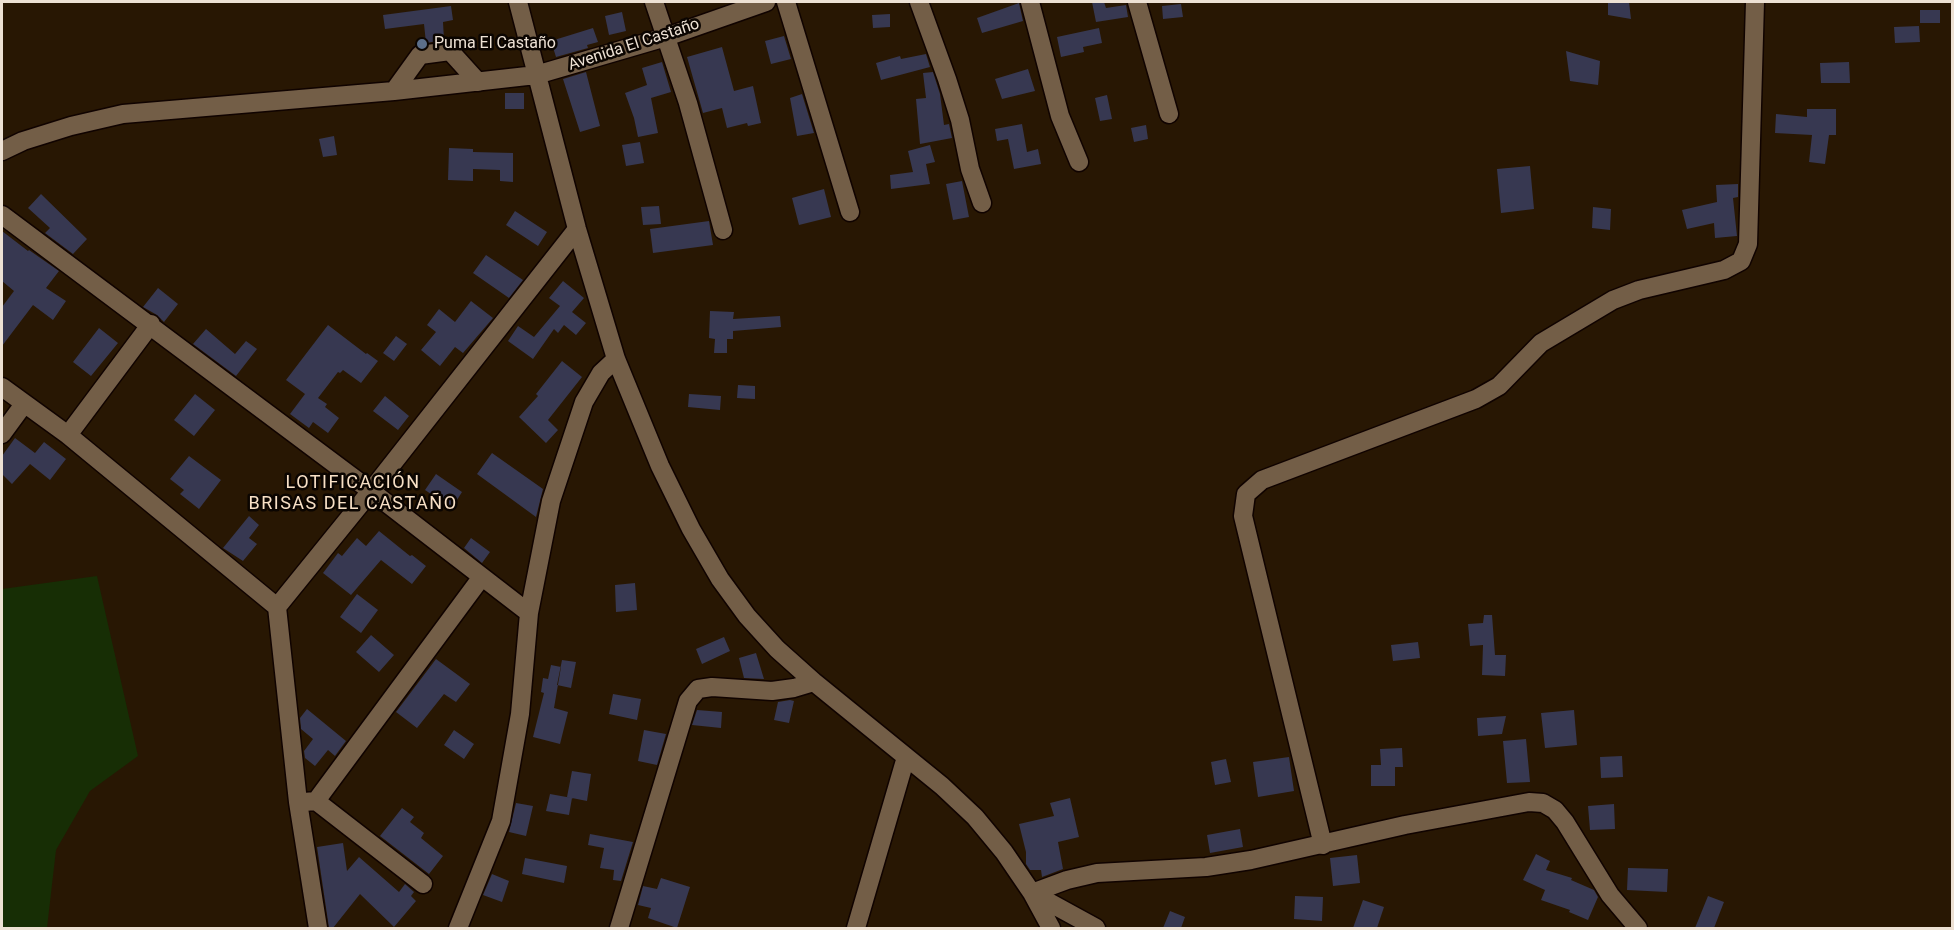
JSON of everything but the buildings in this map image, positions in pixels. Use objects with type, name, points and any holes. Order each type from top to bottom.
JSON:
[{"type":"street","points":[[518,2],[577,229],[616,359],[660,466],[691,529],[720,579],[754,624],[777,649],[942,786],[975,817],[1004,852],[1052,928]]},
{"type":"street","points":[[654,2],[688,103],[723,230]]},
{"type":"street","name":"Avenida El Castaño","points":[[2,151],[23,141],[70,126],[123,114],[394,91],[536,75],[666,37],[766,2]]},
{"type":"street","points":[[786,2],[850,212]]},
{"type":"street","points":[[918,2],[947,79],[960,120],[970,169],[982,203]]},
{"type":"street","points":[[1030,2],[1060,116],[1079,162]]},
{"type":"street","points":[[1137,2],[1169,114]]},
{"type":"street","points":[[1323,844],[1243,516],[1246,494],[1262,480],[1476,399],[1499,386],[1541,343],[1613,300],[1639,290],[1724,270],[1741,261],[1748,244],[1755,2]]},
{"type":"street","points":[[394,91],[420,55],[450,51],[478,82]]},
{"type":"street","points":[[2,215],[151,324],[529,613]]},
{"type":"street","points":[[277,607],[577,229]]},
{"type":"street","points":[[68,435],[151,324]]},
{"type":"street","points":[[458,928],[501,821],[520,714],[529,613],[551,501],[584,402],[601,373],[616,359]]},
{"type":"street","points":[[2,387],[68,435],[277,607],[307,801],[318,928]]},
{"type":"street","points":[[2,434],[24,404]]},
{"type":"street","points":[[307,801],[481,578]]},
{"type":"street","points":[[619,928],[688,701],[698,690],[712,687],[772,691],[814,682]]},
{"type":"street","points":[[856,928],[906,757]]},
{"type":"street","points":[[307,801],[423,884]]},
{"type":"street","points":[[1032,893],[1067,880],[1097,873],[1206,867],[1251,860],[1405,825],[1529,802],[1543,803],[1555,810],[1565,822],[1610,895],[1638,928]]},
{"type":"street","points":[[1032,893],[1096,928]]},
{"type":"green space","points":[[97,576],[138,756],[90,791],[56,850],[47,928],[2,928],[2,589]]},
{"type":"place","name":"Puma El Castaño","points":[[422,44]]},
{"type":"district","name":"LOTIFICACIÓN BRISAS DEL CASTAÑO","points":[[353,493]]}]
